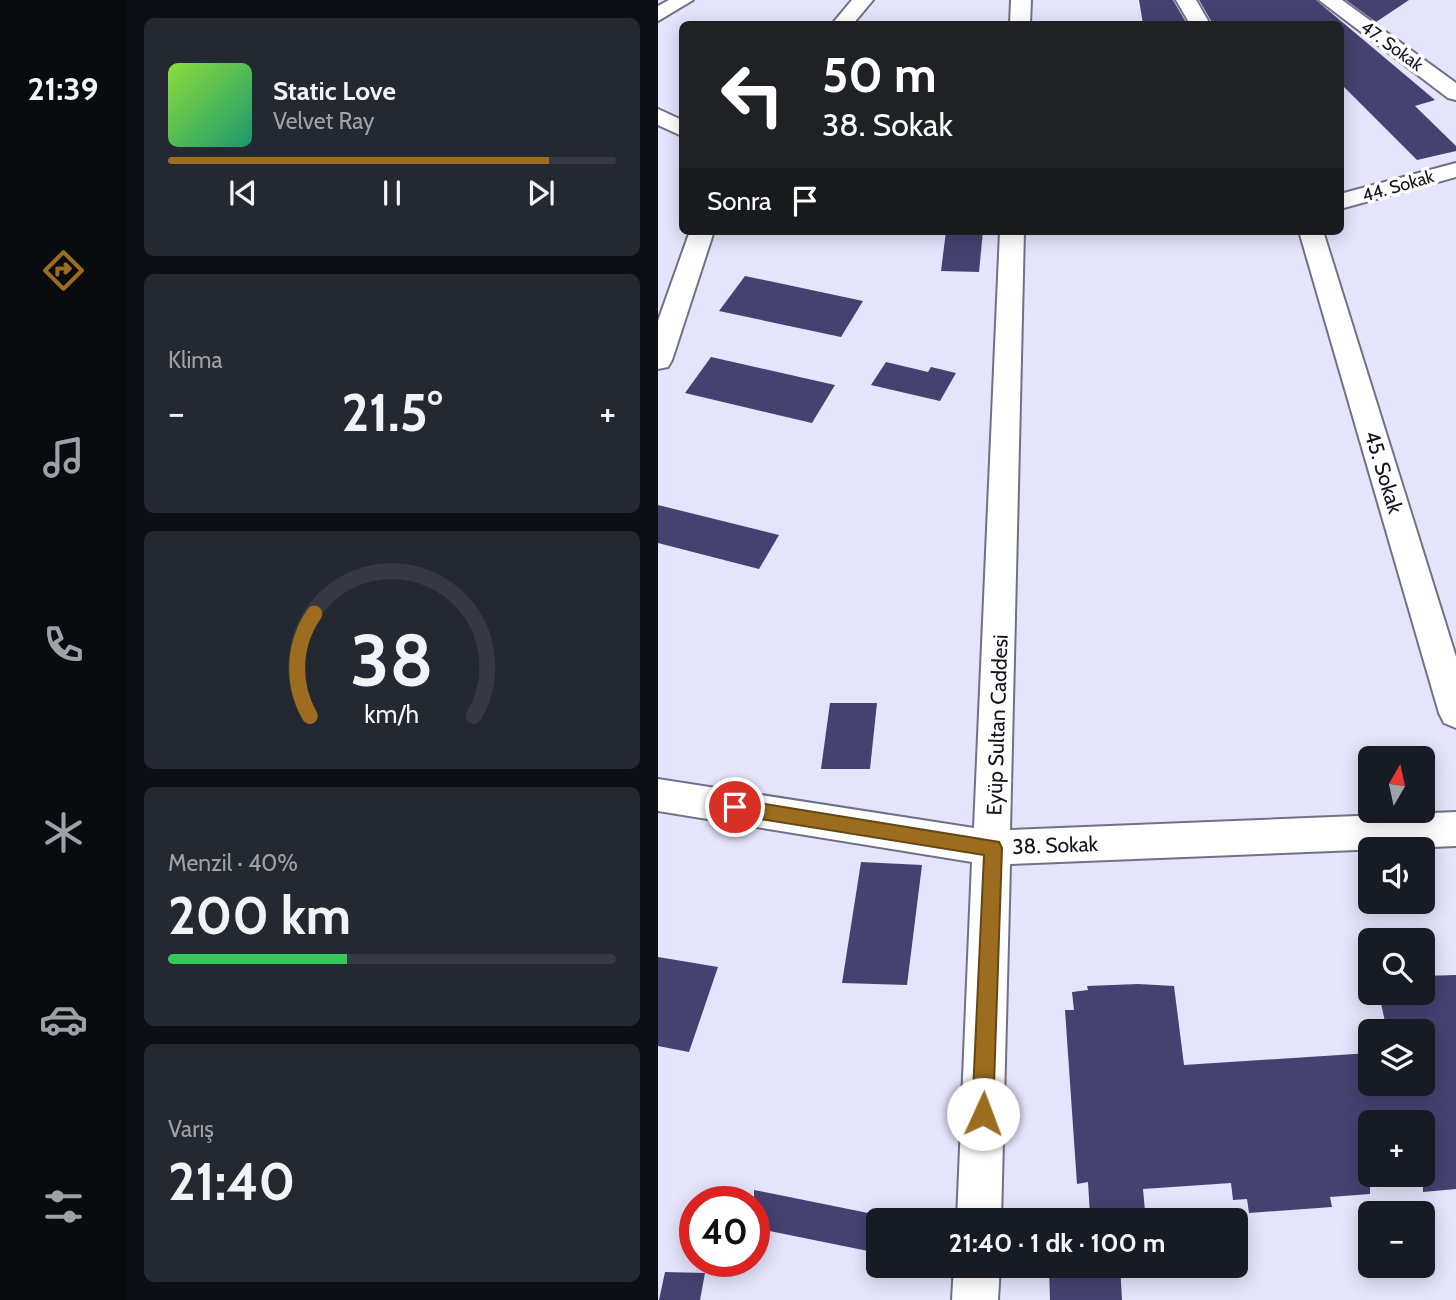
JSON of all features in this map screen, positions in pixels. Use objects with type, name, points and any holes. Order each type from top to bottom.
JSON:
[{"type":"street","points":[[658,15],[683,0]]},
{"type":"street","points":[[845,21],[863,0]]},
{"type":"street","points":[[1020,21],[1021,0]]},
{"type":"street","points":[[1186,0],[1198,21]]},
{"type":"street","name":"47. Sokak","points":[[1329,0],[1456,93]]},
{"type":"street","points":[[658,116],[679,127]]},
{"type":"street","name":"44. Sokak","points":[[1344,201],[1456,170]]},
{"type":"street","points":[[658,360],[701,235]]},
{"type":"street","name":"Eyüp Sultan Caddesi","points":[[979,1208],[1012,235]]},
{"type":"street","name":"45. Sokak","points":[[1312,235],[1456,713]]},
{"type":"street","name":"38. Sokak","points":[[658,795],[993,848],[1456,829]]},
{"type":"street","points":[[975,1300],[976,1278]]},
{"type":"building","points":[[1139,0],[1173,0],[1185,21],[1142,21]]},
{"type":"building","points":[[1199,0],[1316,0],[1341,21],[1211,21]]},
{"type":"building","points":[[1346,0],[1409,0],[1376,22]]},
{"type":"building","points":[[1344,24],[1435,100],[1415,106],[1456,146],[1456,151],[1417,160],[1344,87]]},
{"type":"building","points":[[946,235],[983,235],[979,272],[941,271]]},
{"type":"building","points":[[745,276],[863,301],[841,337],[719,311]]},
{"type":"building","points":[[711,357],[835,385],[812,423],[685,393]]},
{"type":"building","points":[[886,362],[928,372],[931,367],[956,373],[940,401],[871,385]]},
{"type":"building","points":[[658,505],[779,535],[759,569],[658,543]]},
{"type":"building","points":[[830,703],[877,703],[870,769],[821,769]]},
{"type":"building","points":[[861,862],[922,865],[907,985],[842,983]]},
{"type":"building","points":[[658,957],[718,967],[689,1052],[658,1046]]},
{"type":"building","points":[[1456,975],[1456,1189],[1423,1192],[1423,1187],[1435,1187],[1435,1110],[1358,1110],[1358,1187],[1370,1187],[1370,1194],[1330,1197],[1332,1207],[1249,1213],[1247,1199],[1233,1200],[1231,1183],[1143,1189],[1145,1208],[1090,1208],[1088,1182],[1077,1184],[1065,1010],[1074,1010],[1072,992],[1088,990],[1087,986],[1174,986],[1184,1065],[1358,1054],[1358,1096],[1435,1096],[1435,1019],[1384,1019],[1381,1005],[1435,1005],[1435,976]]},
{"type":"building","points":[[770,1193],[866,1213],[866,1251],[770,1231]]},
{"type":"building","points":[[665,1272],[679,1272],[679,1277],[704,1277],[700,1300],[659,1300]]},
{"type":"building","points":[[1049,1278],[1121,1278],[1122,1300],[1050,1300]]},
{"type":"route","points":[[735,807],[993,848],[983,1114]]}]
